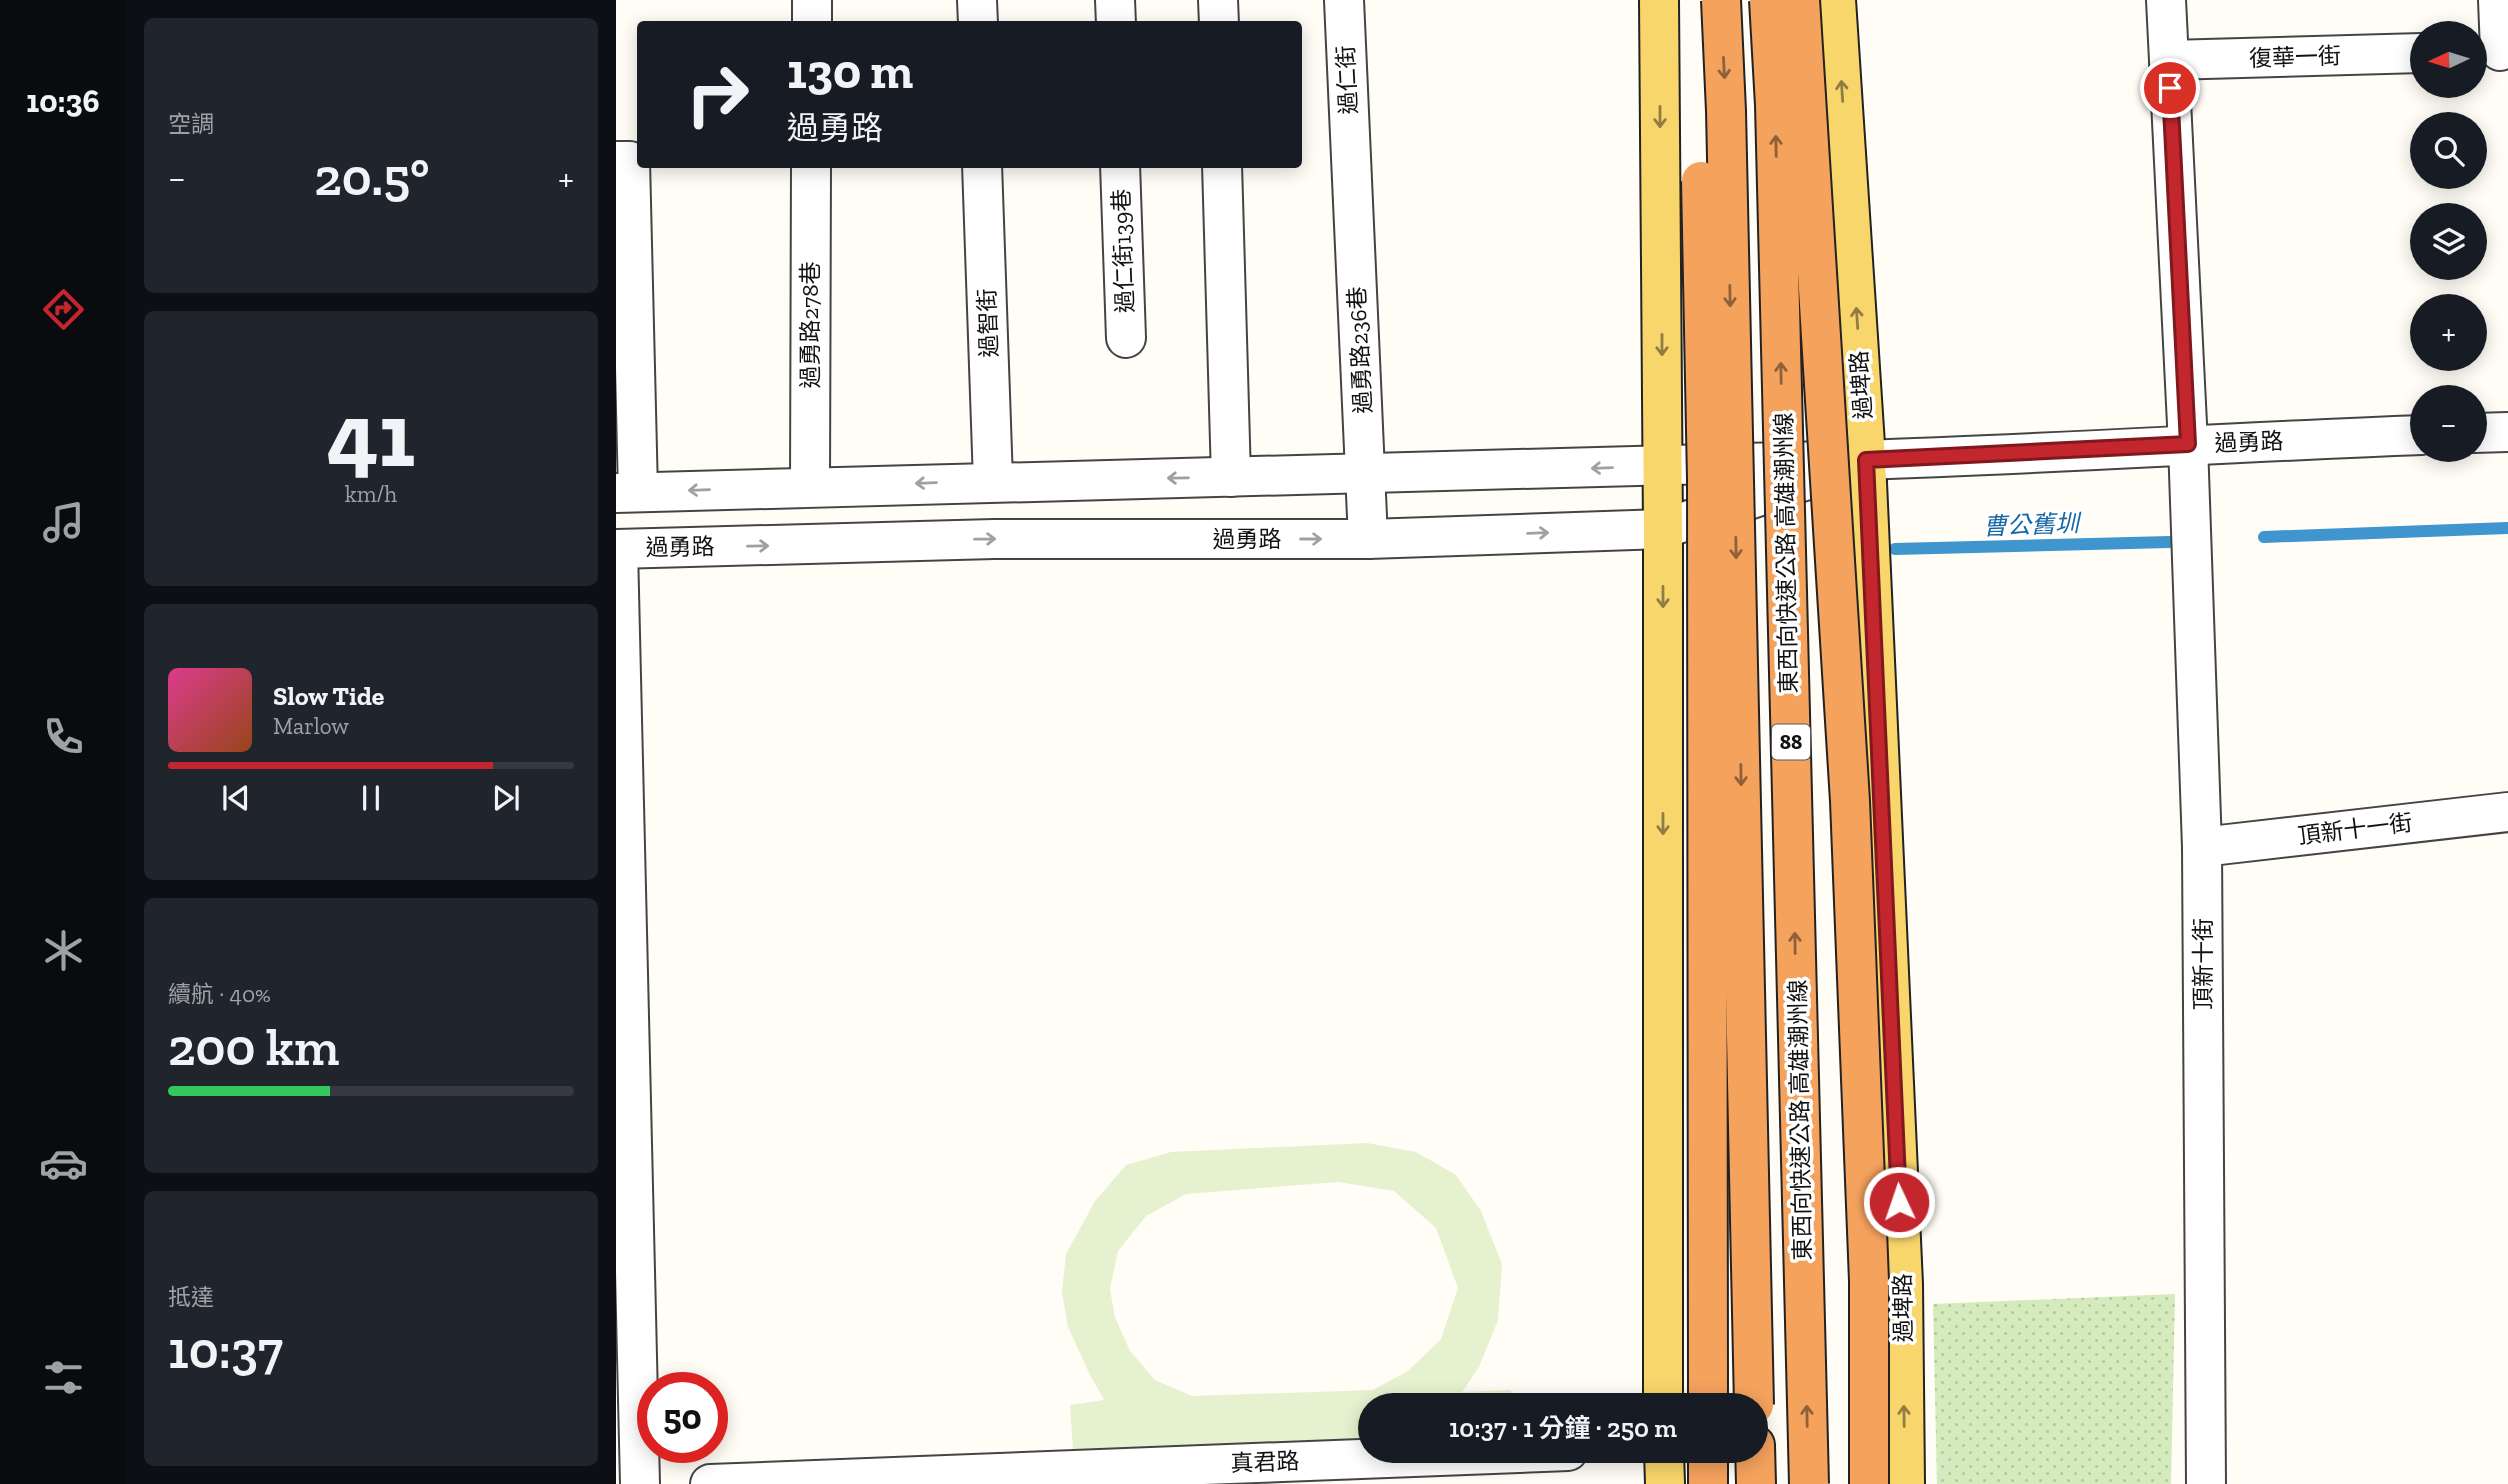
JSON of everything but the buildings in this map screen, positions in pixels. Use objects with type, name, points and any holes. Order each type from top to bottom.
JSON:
[{"type":"highway","points":[[1697,0],[1707,479],[1708,1393]]},
{"type":"highway","name":"88","points":[[1721,0],[1727,139],[1754,1393]]},
{"type":"highway","name":"東西向快速公路 高雄潮州線","points":[[1769,0],[1775,105],[1809,1484]]},
{"type":"highway","points":[[1800,0],[1850,801],[1868,1281],[1869,1484]]},
{"type":"highway","points":[[1708,1463],[1708,1484]]},
{"type":"highway","points":[[1755,1463],[1756,1484]]},
{"type":"main road","points":[[1660,0],[1664,1393]]},
{"type":"main road","name":"過埤路","points":[[1836,0],[1866,460],[1902,1270],[1905,1484]]},
{"type":"main road","points":[[1664,1463],[1664,1484]]},
{"type":"street","points":[[812,0],[812,21]]},
{"type":"street","points":[[977,0],[978,21]]},
{"type":"street","points":[[1115,0],[1116,21]]},
{"type":"street","points":[[1218,0],[1219,21]]},
{"type":"street","name":"過仁街","points":[[1344,0],[1351,160]]},
{"type":"street","name":"頂新十街","points":[[2166,0],[2188,444],[2202,847],[2206,1484]]},
{"type":"street","points":[[2494,51],[2497,0]]},
{"type":"street","name":"復華一街","points":[[2169,60],[2410,53]]},
{"type":"street","name":"過勇路236巷","points":[[1351,160],[1368,539]]},
{"type":"street","points":[[616,161],[630,161],[627,492]]},
{"type":"street","name":"過勇路278巷","points":[[810,486],[811,168]]},
{"type":"street","name":"過智街","points":[[982,168],[993,481]]},
{"type":"street","name":"過仁街139巷","points":[[1120,168],[1126,338]]},
{"type":"street","points":[[1222,168],[1231,477]]},
{"type":"street","points":[[2487,433],[2508,432]]},
{"type":"street","name":"過勇路","points":[[627,492],[1866,460],[2410,435]]},
{"type":"street","name":"過勇路","points":[[617,549],[993,539],[1368,539],[1663,529],[1866,460]]},
{"type":"street","points":[[617,549],[622,1014],[640,1484]]},
{"type":"street","name":"頂新十一街","points":[[2202,847],[2508,812]]},
{"type":"street","name":"真君路","points":[[710,1484],[982,1479],[1358,1461]]},
{"type":"green space","points":[[1367,1143],[1416,1152],[1456,1175],[1481,1211],[1502,1264],[1498,1320],[1479,1367],[1462,1392],[1511,1390],[1511,1393],[1358,1393],[1358,1438],[1073,1450],[1070,1405],[1104,1400],[1068,1327],[1062,1292],[1066,1254],[1095,1201],[1126,1165],[1171,1152]],"holes":[[[1338,1182],[1394,1191],[1436,1228],[1458,1288],[1441,1339],[1408,1371],[1373,1390],[1192,1396],[1155,1380],[1130,1351],[1115,1317],[1110,1289],[1118,1251],[1146,1216],[1186,1194]]]},
{"type":"green space","points":[[2175,1294],[2171,1484],[1937,1484],[1933,1304]]},
{"type":"waterway","name":"曹公舊圳","points":[[2264,537],[2508,528]]},
{"type":"waterway","name":"曹公舊圳","points":[[1895,549],[2169,542]]},
{"type":"route","points":[[1899,1202],[1866,460],[2188,444],[2170,88]]}]
